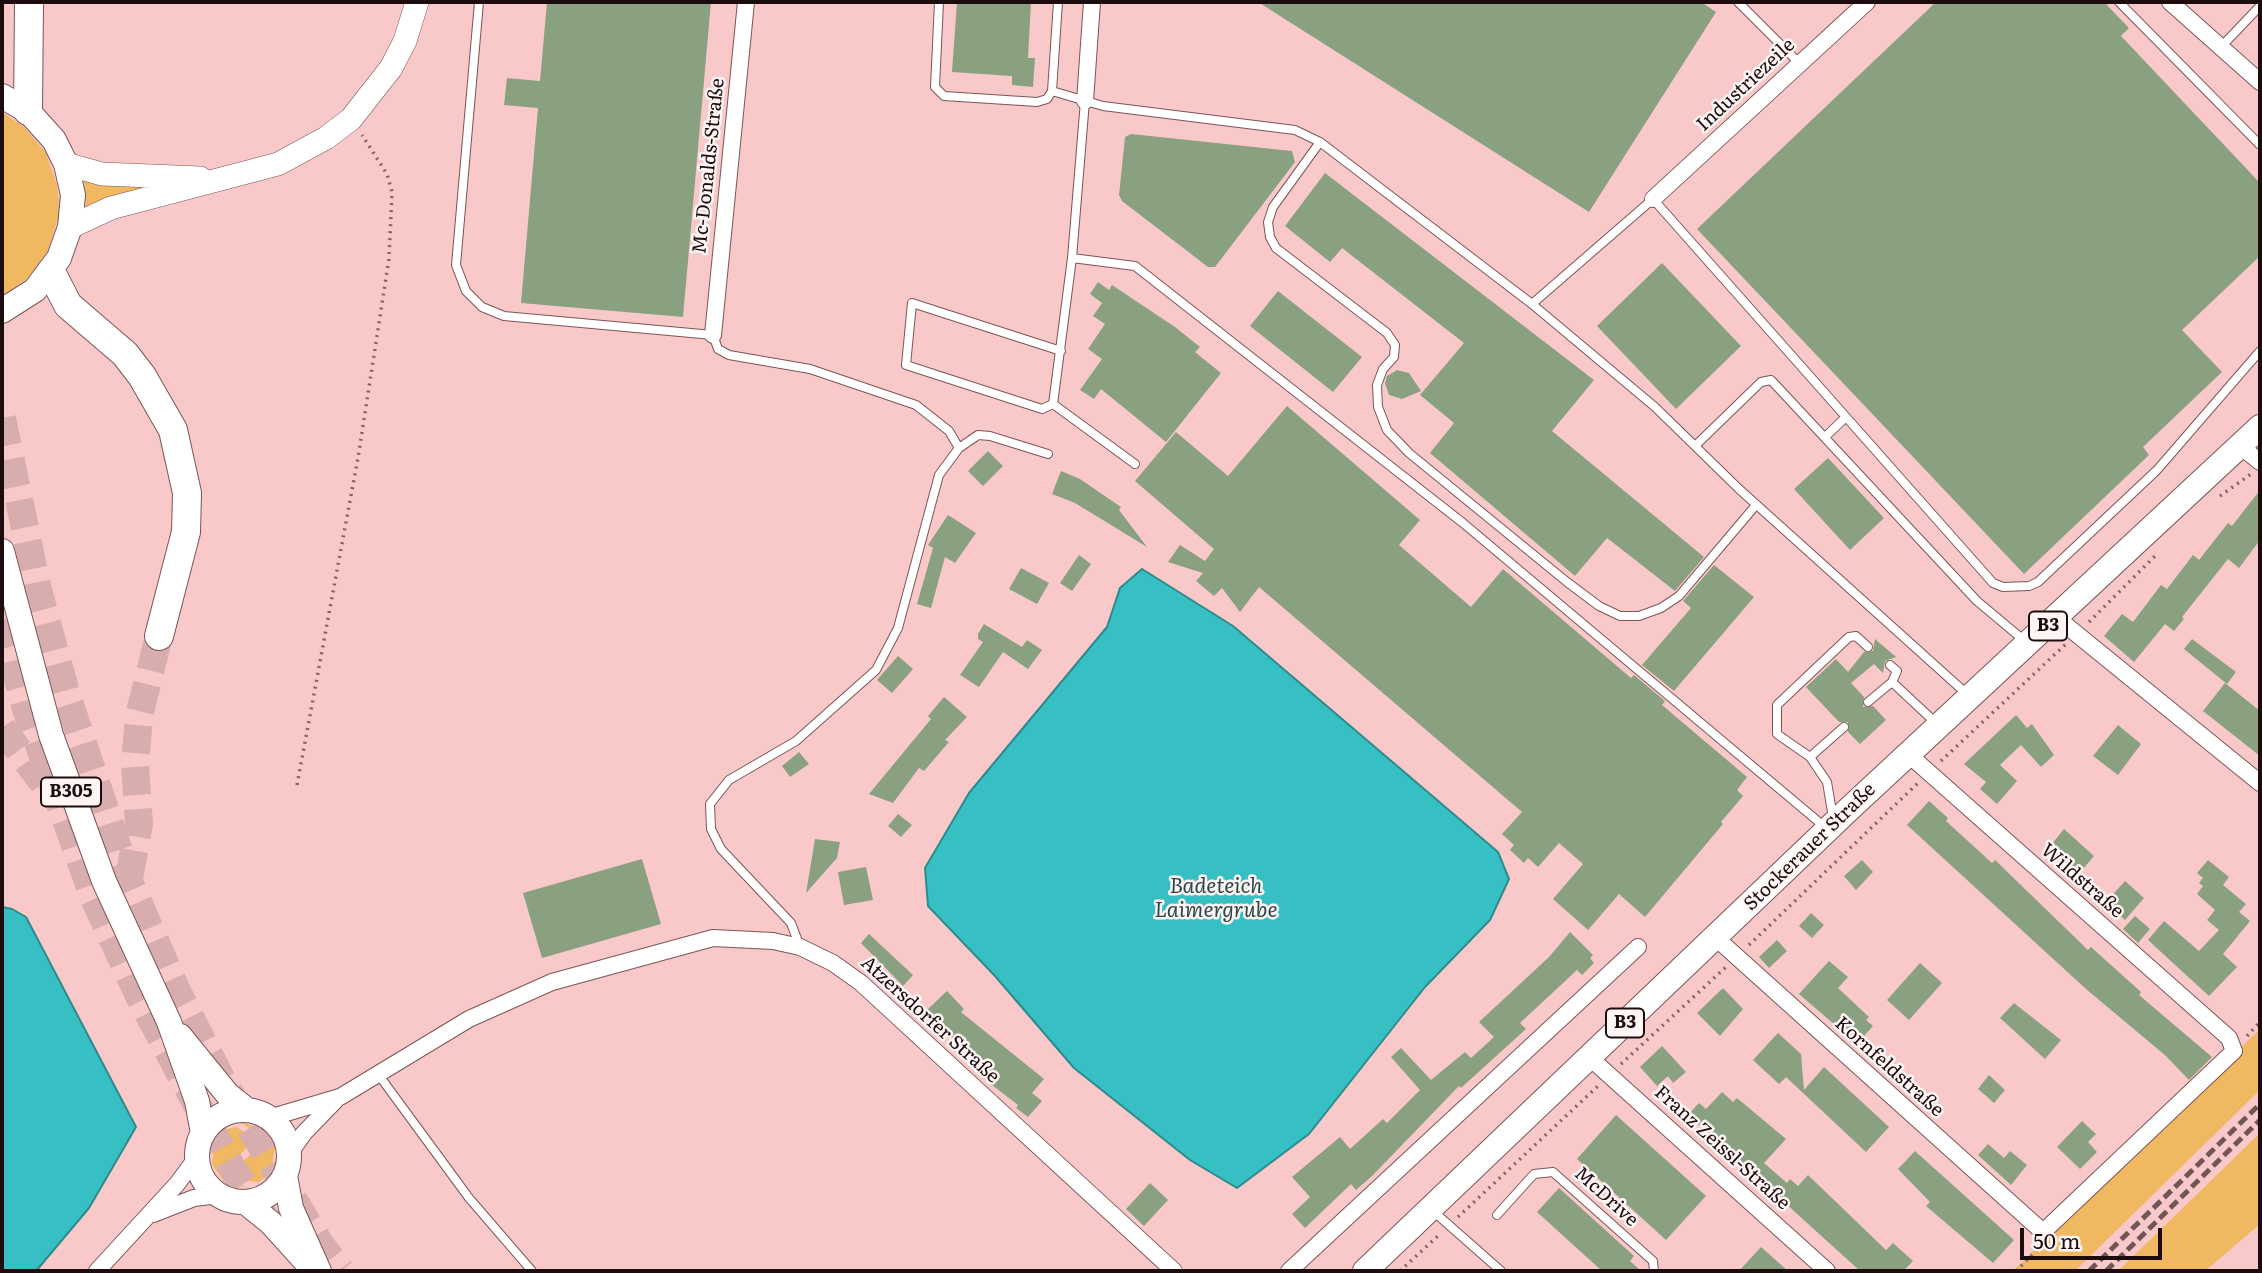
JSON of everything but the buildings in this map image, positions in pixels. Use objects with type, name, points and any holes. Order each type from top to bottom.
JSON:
[{"type":"highway","points":[[28,111],[29,2]]},
{"type":"highway","points":[[51,272],[68,304],[125,354],[142,376],[173,430],[187,493],[186,532],[159,636]]},
{"type":"main road","points":[[71,227],[111,208],[278,164],[303,153],[351,119],[391,68],[405,41],[417,2]]},
{"type":"main road","points":[[2,96],[28,111],[54,141],[66,164],[73,195],[71,227],[51,272],[35,290],[2,311]]},
{"type":"main road","points":[[66,164],[102,174],[224,179]]},
{"type":"main road","name":"Stockerauer Straße","points":[[1365,1271],[1908,754],[2260,427]]},
{"type":"main road","name":"B305","points":[[2,551],[31,670],[76,807],[110,893],[169,1022],[197,1101],[203,1178],[218,1195],[244,1202],[271,1223],[317,1271]]},
{"type":"main road","name":"B305","points":[[169,1022],[222,1088],[283,1134],[291,1208],[317,1271]]},
{"type":"main road","points":[[200,1145],[222,1115],[258,1114]]},
{"type":"main road","points":[[244,1202],[268,1195],[287,1165]]},
{"type":"street","name":"Mc-Donalds-Straße","points":[[713,335],[746,2]]},
{"type":"street","points":[[1086,101],[1093,2]]},
{"type":"street","name":"Industriezeile","points":[[1653,199],[1867,2]]},
{"type":"street","points":[[2171,2],[2260,82]]},
{"type":"street","points":[[2240,446],[2257,466]]},
{"type":"street","points":[[2057,618],[2260,783]]},
{"type":"street","name":"Wildstraße","points":[[1908,754],[2229,1038],[2234,1051],[2038,1229]]},
{"type":"street","name":"Atzersdorfer Straße","points":[[287,1165],[304,1133],[340,1097],[489,1009],[530,990],[587,971],[713,938],[740,937],[800,947],[833,963],[861,983],[1174,1271]]},
{"type":"street","name":"Kornfeldstraße","points":[[1716,938],[2038,1229]]},
{"type":"street","points":[[1289,1271],[1638,947]]},
{"type":"street","name":"Franz Zeissl-Straße","points":[[1589,1057],[1827,1271]]},
{"type":"street","name":"Atzersdorfer Straße","points":[[258,1114],[340,1097]]},
{"type":"street","points":[[97,1271],[148,1216],[200,1145]]},
{"type":"street","points":[[148,1216],[194,1198],[218,1195]]},
{"type":"lane","points":[[479,2],[456,265],[466,291],[482,307],[504,316],[713,335],[718,349],[729,355],[810,369],[916,405],[949,431],[959,448]]},
{"type":"lane","points":[[939,2],[935,87],[944,96],[1037,102],[1047,99],[1052,91],[1058,2]]},
{"type":"lane","points":[[1738,2],[1800,64]]},
{"type":"lane","points":[[2119,2],[2260,145]]},
{"type":"lane","points":[[2221,47],[2260,6]]},
{"type":"lane","points":[[1052,91],[1103,106],[1295,130],[1320,142],[1532,304],[1656,407],[1756,505],[1970,697]]},
{"type":"lane","points":[[1053,404],[1072,258],[1086,101]]},
{"type":"lane","points":[[1320,142],[1273,207],[1268,222],[1270,237],[1276,248],[1387,332],[1395,345],[1394,357],[1383,369],[1377,386],[1378,407],[1387,430],[1409,453],[1567,582],[1599,606],[1619,616],[1650,612],[1679,596],[1756,505]]},
{"type":"lane","points":[[1532,304],[1653,199],[1993,583],[2003,587],[2029,586],[2038,582],[2157,470],[2260,351]]},
{"type":"lane","points":[[1072,258],[1135,266],[1463,523],[1831,827]]},
{"type":"lane","points":[[1053,404],[1042,409],[906,365],[912,303],[1061,351]]},
{"type":"lane","points":[[1695,446],[1762,382],[1770,380],[1977,601],[2028,644]]},
{"type":"lane","points":[[1053,404],[1135,464]]},
{"type":"lane","points":[[1825,437],[1846,417]]},
{"type":"lane","points":[[800,947],[791,923],[721,849],[711,829],[710,804],[729,780],[796,741],[876,670],[898,628],[939,475],[959,448],[978,435],[990,436],[1048,454]]},
{"type":"lane","points":[[1831,827],[1826,782],[1810,757],[1777,734],[1778,702],[1849,636],[1856,636],[1868,647]]},
{"type":"lane","points":[[1868,702],[1892,682],[1897,671],[1890,664]]},
{"type":"lane","points":[[1892,682],[1939,726]]},
{"type":"lane","points":[[1810,757],[1844,727]]},
{"type":"lane","points":[[378,1074],[469,1199],[532,1271]]},
{"type":"lane","name":"McDrive","points":[[1497,1215],[1534,1174],[1553,1172],[1653,1261],[1654,1271]]},
{"type":"lane","points":[[1431,1209],[1501,1271]]},
{"type":"path","points":[[297,785],[358,458],[389,259],[393,212],[387,174],[351,119]]},
{"type":"path","points":[[2218,497],[2257,466]]},
{"type":"path","points":[[1400,1271],[1737,957],[2161,551]]},
{"type":"path","points":[[2016,1271],[2043,1244],[2038,1229]]},
{"type":"shaded area","points":[[2,112],[24,127],[46,153],[57,185],[59,201],[58,218],[48,251],[28,278],[2,296]]},
{"type":"shaded area","points":[[84,181],[163,181],[86,208]]},
{"type":"shaded area","points":[[2260,1029],[2260,1090],[2075,1271],[2013,1271]]},
{"type":"shaded area","points":[[240,1122],[265,1130],[275,1148],[271,1172],[259,1182],[246,1181],[240,1173],[240,1163],[250,1155],[255,1143],[252,1130]]},
{"type":"shaded area","points":[[236,1127],[245,1132],[248,1142],[245,1150],[234,1159],[232,1172],[237,1183],[247,1188],[224,1182],[212,1164],[215,1139],[222,1130]]},
{"type":"shaded area","points":[[2260,1133],[2260,1224],[2205,1271],[2118,1271]]},
{"type":"water","name":"Badeteich Laimergrube","points":[[1142,569],[1233,626],[1498,852],[1509,879],[1490,920],[1425,987],[1309,1134],[1237,1188],[1190,1160],[1074,1068],[995,976],[928,906],[925,868],[969,793],[1107,627],[1120,588]]},
{"type":"water","points":[[2,907],[26,917],[136,1127],[89,1208],[36,1271],[2,1271]]},
{"type":"tunnel","points":[[2,418],[37,586],[66,693],[129,881],[176,989],[223,1082],[320,1244],[341,1271]]},
{"type":"tunnel","points":[[2,620],[26,709],[94,898],[139,996],[189,1090],[233,1169],[268,1222]]},
{"type":"tunnel","points":[[129,878],[139,824],[135,765],[139,716],[159,636]]},
{"type":"tunnel","points":[[2,728],[43,783]]},
{"type":"railway","points":[[2089,1271],[2260,1104]]},
{"type":"railway","points":[[2106,1271],[2260,1120]]}]
